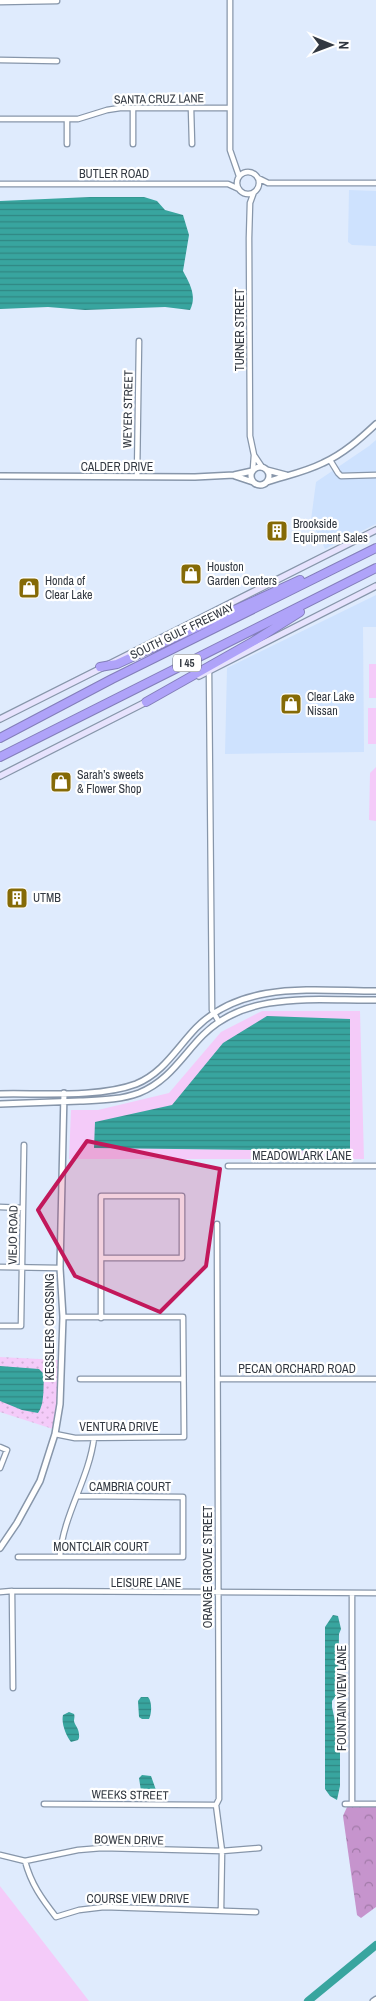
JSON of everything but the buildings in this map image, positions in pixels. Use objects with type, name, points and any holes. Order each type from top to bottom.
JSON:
[{"type":"highway","points":[[100,667],[117,664],[376,544]]},
{"type":"highway","name":"SOUTH GULF FREEWAY","points":[[0,738],[112,679],[376,548]]},
{"type":"highway","points":[[146,702],[254,641],[297,613],[360,582],[375,568]]},
{"type":"highway","name":"I 45","points":[[0,757],[375,568]]},
{"type":"main road","points":[[0,720],[100,667],[195,622],[376,530]]},
{"type":"main road","points":[[0,776],[376,586]]},
{"type":"street","points":[[230,0],[230,150],[236,166],[239,189],[245,194],[268,183]]},
{"type":"street","points":[[0,2],[57,1]]},
{"type":"street","points":[[0,60],[57,60]]},
{"type":"street","points":[[133,108],[133,144]]},
{"type":"street","points":[[191,108],[192,144]]},
{"type":"street","name":"SANTA CRUZ LANE","points":[[0,119],[67,120],[87,117],[112,109],[229,108]]},
{"type":"street","points":[[67,120],[67,144]]},
{"type":"street","points":[[236,166],[246,172],[253,173],[268,183],[376,183]]},
{"type":"street","points":[[228,184],[246,172]]},
{"type":"street","points":[[256,190],[258,178]]},
{"type":"street","name":"BUTLER ROAD","points":[[0,184],[228,184],[239,189]]},
{"type":"street","name":"TURNER STREET","points":[[252,470],[254,455],[250,436],[250,204],[256,190]]},
{"type":"street","name":"TURNER STREET","points":[[245,194],[250,204]]},
{"type":"street","name":"WEYER STREET","points":[[137,476],[139,341]]},
{"type":"street","points":[[287,475],[265,468],[252,470],[250,477],[258,486],[304,471],[330,460],[360,439],[376,424]]},
{"type":"street","name":"TURNER STREET","points":[[254,455],[265,468]]},
{"type":"street","points":[[330,460],[341,476],[376,475]]},
{"type":"street","points":[[265,468],[269,476],[267,482]]},
{"type":"street","name":"CALDER DRIVE","points":[[234,476],[252,470]]},
{"type":"street","name":"CALDER DRIVE","points":[[0,476],[234,476],[253,482]]},
{"type":"street","points":[[209,671],[212,1010],[219,1022]]},
{"type":"street","points":[[0,1094],[64,1093],[124,1088],[150,1077],[165,1065],[197,1028],[213,1014],[249,996],[267,992],[376,991]]},
{"type":"street","points":[[0,1104],[64,1102],[127,1097],[155,1086],[172,1072],[204,1034],[219,1022],[252,1006],[269,1002],[376,1000]]},
{"type":"street","name":"KESSLERS CROSSING","points":[[0,1548],[40,1481],[54,1434],[60,1404],[63,1317],[60,1268],[64,1093]]},
{"type":"street","name":"VIEJO ROAD","points":[[0,1326],[21,1326],[24,1145]]},
{"type":"street","name":"MEADOWLARK LANE","points":[[228,1166],[376,1166]]},
{"type":"street","points":[[101,1318],[100,1196],[182,1197],[182,1258],[102,1258]]},
{"type":"street","points":[[0,1207],[23,1208]]},
{"type":"street","name":"ORANGE GROVE STREET","points":[[217,1224],[219,1379],[218,1799],[216,1805],[222,1851],[221,1910]]},
{"type":"street","points":[[0,1267],[60,1268]]},
{"type":"street","points":[[63,1317],[183,1317],[183,1379],[80,1379]]},
{"type":"street","name":"VENTURA DRIVE","points":[[54,1434],[75,1438],[184,1436],[183,1379]]},
{"type":"street","name":"PECAN ORCHARD ROAD","points":[[219,1379],[376,1379]]},
{"type":"street","points":[[60,1556],[63,1534],[86,1473],[94,1438]]},
{"type":"street","points":[[0,1447],[7,1450],[0,1468]]},
{"type":"street","name":"CAMBRIA COURT","points":[[78,1496],[183,1497],[184,1557]]},
{"type":"street","points":[[0,1538],[5,1542]]},
{"type":"street","name":"MONTCLAIR COURT","points":[[18,1557],[184,1557]]},
{"type":"street","points":[[12,1591],[13,1688]]},
{"type":"street","name":"LEISURE LANE","points":[[0,1592],[376,1593]]},
{"type":"street","name":"FOUNTAIN VIEW LANE","points":[[352,1593],[352,1804]]},
{"type":"street","name":"WEEKS STREET","points":[[44,1804],[216,1805]]},
{"type":"street","points":[[345,1804],[376,1804]]},
{"type":"street","name":"BOWEN DRIVE","points":[[0,1855],[25,1861],[78,1850],[102,1848],[222,1851],[259,1848]]},
{"type":"street","name":"COURSE VIEW DRIVE","points":[[25,1861],[29,1877],[38,1894],[56,1917],[79,1910],[104,1907],[256,1912]]},
{"type":"highlighted area","points":[[87,1141],[220,1169],[206,1266],[160,1312],[75,1276],[38,1210]]},
{"type":"shaded area","points":[[349,190],[376,191],[376,246],[352,245],[348,242]]},
{"type":"shaded area","points":[[144,197],[157,201],[165,210],[183,215],[189,235],[183,271],[193,295],[190,310],[165,307],[85,310],[48,307],[0,309],[0,201]]},
{"type":"shaded area","points":[[376,440],[376,524],[325,549],[311,520],[316,482]]},
{"type":"shaded area","points":[[376,595],[376,627],[363,627],[364,752],[225,754],[227,668]]},
{"type":"shaded area","points":[[369,664],[376,664],[376,698],[369,698]]},
{"type":"shaded area","points":[[368,708],[376,708],[376,744],[368,744]]},
{"type":"shaded area","points":[[376,767],[376,821],[369,820],[370,773]]},
{"type":"shaded area","points":[[262,1011],[360,1011],[364,1159],[69,1159],[71,1110],[98,1110],[169,1093],[221,1032]]},
{"type":"shaded area","points":[[267,1016],[350,1019],[350,1151],[94,1148],[95,1122],[172,1105],[223,1043]]},
{"type":"shaded area","points":[[0,1357],[59,1360],[58,1396],[53,1429],[0,1412]]},
{"type":"shaded area","points":[[0,1366],[39,1369],[44,1374],[43,1400],[38,1413],[22,1410],[0,1401]]},
{"type":"shaded area","points":[[333,1615],[338,1616],[341,1629],[339,1634],[338,1693],[332,1701],[340,1745],[340,1786],[337,1800],[330,1796],[325,1789],[325,1627]]},
{"type":"shaded area","points":[[141,1697],[148,1697],[150,1701],[149,1719],[139,1717],[138,1701]]},
{"type":"shaded area","points":[[69,1712],[74,1714],[74,1721],[79,1735],[78,1740],[71,1742],[63,1722],[63,1715]]},
{"type":"shaded area","points":[[142,1775],[151,1776],[156,1790],[151,1796],[146,1796],[141,1791],[139,1778]]},
{"type":"shaded area","points":[[0,1886],[89,2001],[0,2001]]},
{"type":"green space","points":[[347,1807],[376,1807],[376,1907],[361,1918],[357,1915],[343,1816]]},
{"type":"waterway","points":[[308,2001],[376,1945]]},
{"type":"place","name":"Brookside Equipment Sales","points":[[277,531]]},
{"type":"place","name":"Houston Garden Centers","points":[[191,574]]},
{"type":"place","name":"Honda of Clear Lake","points":[[29,588]]},
{"type":"place","name":"Clear Lake Nissan","points":[[291,704]]},
{"type":"place","name":"Sarah’s sweets & Flower Shop","points":[[61,782]]},
{"type":"place","name":"UTMB","points":[[17,898]]}]
